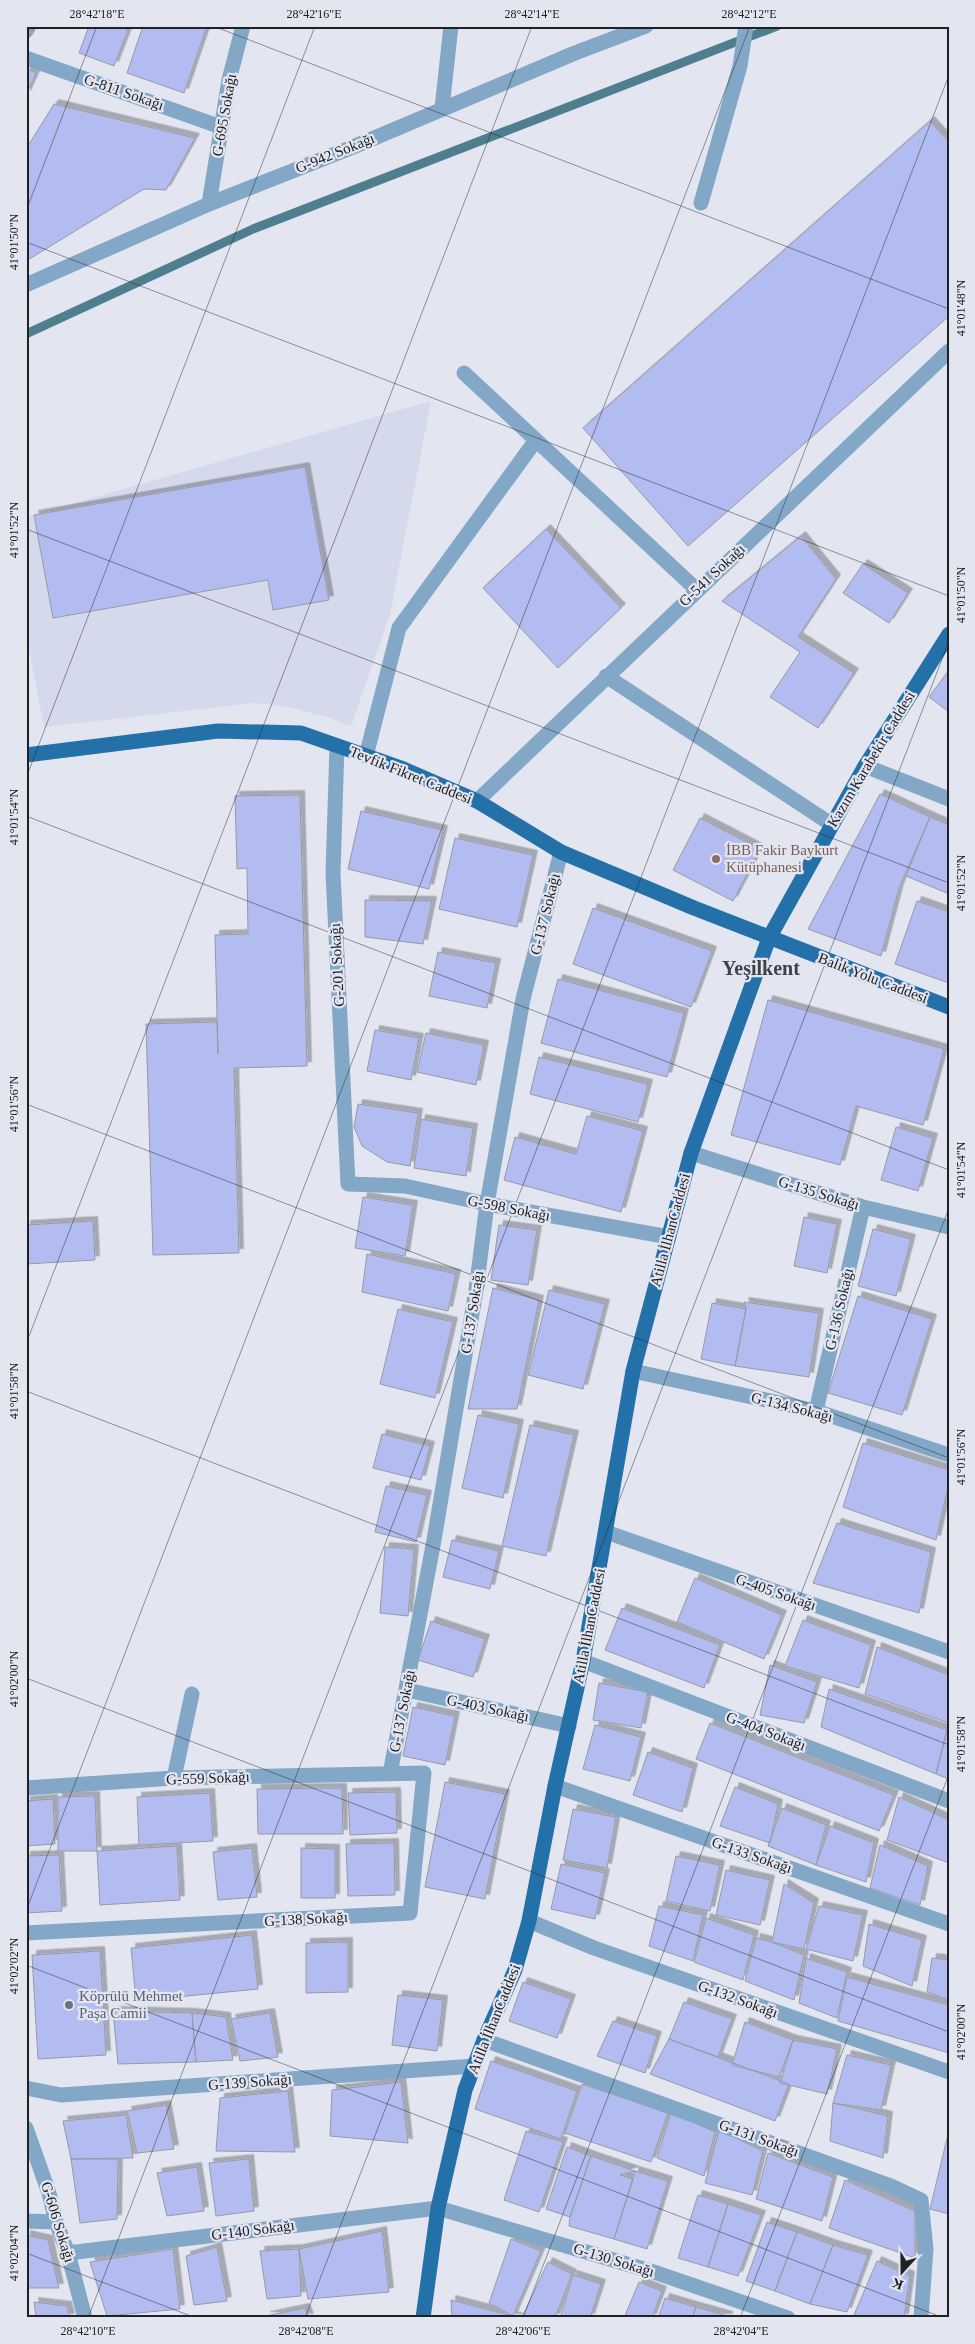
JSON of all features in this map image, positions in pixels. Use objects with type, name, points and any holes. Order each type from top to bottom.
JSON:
[{"type":"main road","name":"Kazım Karabekir Caddesi","points":[[769,938],[865,766],[949,634]]},
{"type":"main road","name":"Tevfik Fikret Caddesi","points":[[26,754],[218,731],[301,733],[402,768],[477,801],[561,852],[769,938]]},
{"type":"main road","name":"Balık Yolu Caddesi","points":[[769,938],[949,1007]]},
{"type":"main road","name":"Atilla İlhanCaddesi","points":[[423,2318],[438,2208],[465,2090],[484,2040],[515,1970],[529,1921],[555,1786],[583,1661],[632,1371],[691,1153],[769,938]]},
{"type":"street","points":[[26,31],[29,26]]},
{"type":"street","name":"G-695 Sokağı","points":[[209,204],[229,80],[243,26]]},
{"type":"street","points":[[442,108],[450,26]]},
{"type":"street","name":"G-942 Sokağı","points":[[26,285],[209,204],[353,147],[616,32],[646,26]]},
{"type":"street","points":[[701,203],[740,66],[746,26]]},
{"type":"street","name":"G-811 Sokağı","points":[[26,58],[221,127]]},
{"type":"street","name":"G-541 Sokağı","points":[[477,801],[949,351]]},
{"type":"street","points":[[464,373],[697,590]]},
{"type":"street","points":[[366,756],[399,628],[536,440]]},
{"type":"street","points":[[606,676],[831,824]]},
{"type":"street","name":"G-201 Sokağı","points":[[338,746],[333,873],[348,1184]]},
{"type":"street","points":[[865,766],[949,799]]},
{"type":"street","name":"G-137 Sokağı","points":[[390,1774],[407,1690],[476,1290],[487,1204],[523,999],[561,852]]},
{"type":"street","name":"G-135 Sokağı","points":[[691,1153],[863,1208],[949,1227]]},
{"type":"street","name":"G-598 Sokağı","points":[[348,1184],[405,1186],[487,1204],[669,1237]]},
{"type":"street","name":"G-136 Sokağı","points":[[816,1411],[863,1208]]},
{"type":"street","name":"G-134 Sokağı","points":[[632,1371],[816,1411],[949,1455]]},
{"type":"street","name":"G-405 Sokağı","points":[[606,1532],[948,1646]]},
{"type":"street","name":"G-404 Sokağı","points":[[583,1661],[949,1801]]},
{"type":"street","name":"G-403 Sokağı","points":[[407,1690],[569,1726]]},
{"type":"street","points":[[174,1778],[192,1694]]},
{"type":"street","name":"G-138 Sokağı","points":[[26,1933],[410,1913],[424,1773],[390,1774]]},
{"type":"street","name":"G-559 Sokağı","points":[[26,1788],[174,1778],[390,1774]]},
{"type":"street","name":"G-133 Sokağı","points":[[555,1786],[949,1924]]},
{"type":"street","name":"G-132 Sokağı","points":[[529,1921],[594,1948],[949,2072]]},
{"type":"street","name":"G-131 Sokağı","points":[[484,2040],[891,2186],[921,2200],[926,2249],[921,2318]]},
{"type":"street","name":"G-139 Sokağı","points":[[26,2088],[61,2095],[475,2066]]},
{"type":"street","name":"G-606 Sokağı","points":[[26,2128],[49,2193],[56,2222],[68,2253],[85,2318]]},
{"type":"street","name":"G-140 Sokağı","points":[[68,2253],[438,2208]]},
{"type":"street","name":"G-130 Sokağı","points":[[438,2208],[657,2273],[788,2318]]},
{"type":"street","points":[[26,2222],[56,2222]]},
{"type":"shaded area","points":[[431,401],[390,614],[351,726],[327,717],[284,706],[254,703],[44,727],[26,634],[26,517]]},
{"type":"building","points":[[89,26],[118,26],[128,30],[114,66],[79,53]]},
{"type":"building","points":[[143,26],[207,26],[184,93],[127,73]]},
{"type":"building","points":[[26,68],[36,73],[26,95]]},
{"type":"building","points":[[54,104],[195,138],[166,190],[144,189],[26,261],[26,149]]},
{"type":"building","points":[[930,121],[949,142],[949,316],[688,546],[583,428]]},
{"type":"building","points":[[305,467],[329,600],[273,610],[268,580],[53,618],[34,515]]},
{"type":"building","points":[[546,529],[621,608],[558,668],[483,588]]},
{"type":"building","points":[[801,536],[836,579],[798,637],[854,673],[818,728],[770,697],[800,652],[722,601]]},
{"type":"building","points":[[863,564],[908,593],[889,623],[843,593]]},
{"type":"building","points":[[949,670],[949,712],[929,697]]},
{"type":"building","points":[[880,794],[930,817],[899,888],[881,956],[808,929]]},
{"type":"building","points":[[300,795],[307,1066],[234,1068],[239,1253],[153,1255],[146,1024],[217,1022],[218,1054],[215,935],[248,934],[247,868],[237,869],[235,796]]},
{"type":"building","points":[[361,811],[443,830],[429,889],[348,869]]},
{"type":"building","points":[[930,817],[949,825],[949,894],[906,876]]},
{"type":"building","name":"İBB Fakir Baykurt Kütüphanesi","points":[[700,818],[760,849],[733,901],[673,870]]},
{"type":"building","points":[[455,838],[533,855],[517,927],[439,909]]},
{"type":"building","points":[[365,900],[432,901],[423,944],[365,937]]},
{"type":"building","points":[[917,901],[949,912],[949,983],[895,964]]},
{"type":"building","points":[[593,908],[712,951],[691,1007],[573,964]]},
{"type":"building","points":[[438,952],[496,963],[487,1008],[429,996]]},
{"type":"building","points":[[558,979],[684,1013],[667,1077],[541,1043]]},
{"type":"building","points":[[768,1000],[944,1049],[923,1125],[856,1106],[840,1165],[731,1135]]},
{"type":"building","points":[[375,1030],[419,1038],[411,1080],[367,1071]]},
{"type":"building","points":[[426,1033],[484,1045],[476,1085],[417,1072]]},
{"type":"building","points":[[539,1057],[648,1084],[638,1122],[530,1094]]},
{"type":"building","points":[[358,1104],[418,1113],[410,1166],[387,1162],[362,1146],[354,1127]]},
{"type":"building","points":[[587,1116],[643,1131],[621,1212],[504,1180],[515,1137],[576,1154]]},
{"type":"building","points":[[421,1119],[473,1128],[466,1176],[414,1168]]},
{"type":"building","points":[[896,1127],[933,1138],[918,1191],[881,1180]]},
{"type":"building","points":[[363,1197],[413,1205],[405,1256],[355,1248]]},
{"type":"building","points":[[804,1217],[837,1224],[827,1273],[794,1266]]},
{"type":"building","points":[[93,1221],[95,1260],[26,1264],[26,1225]]},
{"type":"building","points":[[499,1225],[537,1230],[528,1285],[491,1280]]},
{"type":"building","points":[[873,1229],[911,1239],[896,1296],[858,1286]]},
{"type":"building","points":[[367,1254],[456,1274],[448,1311],[362,1292]]},
{"type":"building","points":[[493,1288],[539,1300],[517,1409],[468,1409]]},
{"type":"building","points":[[549,1290],[605,1304],[583,1389],[528,1375]]},
{"type":"building","points":[[858,1296],[932,1319],[902,1415],[828,1393]]},
{"type":"building","points":[[744,1302],[819,1313],[809,1377],[735,1366],[746,1309]]},
{"type":"building","points":[[712,1303],[746,1309],[735,1366],[701,1359]]},
{"type":"building","points":[[398,1309],[453,1322],[435,1398],[380,1384]]},
{"type":"building","points":[[478,1415],[519,1424],[503,1498],[462,1488]]},
{"type":"building","points":[[530,1425],[574,1435],[546,1556],[502,1546]]},
{"type":"building","points":[[382,1434],[430,1446],[421,1480],[373,1468]]},
{"type":"building","points":[[863,1443],[949,1470],[949,1483],[936,1540],[843,1507]]},
{"type":"building","points":[[386,1486],[427,1495],[416,1542],[375,1532]]},
{"type":"building","points":[[837,1523],[931,1552],[919,1613],[813,1583]]},
{"type":"building","points":[[452,1540],[499,1551],[490,1589],[443,1577]]},
{"type":"building","points":[[385,1547],[414,1549],[408,1616],[380,1613]]},
{"type":"building","points":[[695,1578],[782,1615],[764,1659],[677,1622]]},
{"type":"building","points":[[622,1608],[720,1645],[704,1688],[605,1650]]},
{"type":"building","points":[[803,1620],[871,1645],[859,1688],[785,1666]]},
{"type":"building","points":[[431,1621],[485,1639],[473,1677],[418,1660]]},
{"type":"building","points":[[877,1647],[949,1675],[949,1723],[865,1694]]},
{"type":"building","points":[[770,1665],[817,1682],[804,1723],[760,1715]]},
{"type":"building","points":[[599,1683],[648,1692],[641,1728],[593,1720]]},
{"type":"building","points":[[829,1689],[947,1730],[936,1774],[821,1727]]},
{"type":"building","points":[[413,1707],[455,1716],[445,1765],[403,1756]]},
{"type":"building","points":[[710,1723],[894,1795],[879,1831],[696,1759]]},
{"type":"building","points":[[595,1725],[641,1737],[630,1781],[583,1769]]},
{"type":"building","points":[[947,1730],[949,1731],[949,1779],[936,1774]]},
{"type":"building","points":[[648,1752],[693,1768],[682,1812],[633,1795]]},
{"type":"building","points":[[445,1782],[505,1794],[485,1899],[425,1887]]},
{"type":"building","points":[[735,1787],[778,1804],[770,1843],[720,1826]]},
{"type":"building","points":[[342,1788],[343,1834],[258,1834],[257,1789]]},
{"type":"building","points":[[396,1792],[397,1833],[350,1835],[348,1793]]},
{"type":"building","points":[[210,1793],[213,1841],[139,1845],[137,1797]]},
{"type":"building","points":[[95,1796],[97,1851],[58,1851],[58,1797]]},
{"type":"building","points":[[899,1797],[949,1820],[949,1863],[887,1840]]},
{"type":"building","points":[[53,1799],[55,1844],[26,1846],[26,1801]]},
{"type":"building","points":[[782,1808],[826,1825],[816,1865],[768,1846]]},
{"type":"building","points":[[573,1809],[616,1817],[607,1868],[563,1860]]},
{"type":"building","points":[[830,1826],[874,1843],[866,1882],[816,1865]]},
{"type":"building","points":[[394,1843],[395,1895],[348,1896],[346,1844]]},
{"type":"building","points":[[880,1845],[928,1866],[920,1905],[870,1888]]},
{"type":"building","points":[[177,1846],[180,1900],[100,1905],[97,1851]]},
{"type":"building","points":[[252,1848],[257,1897],[218,1900],[213,1852]]},
{"type":"building","points":[[301,1848],[335,1849],[335,1898],[301,1898]]},
{"type":"building","points":[[59,1855],[62,1911],[26,1913],[26,1856]]},
{"type":"building","points":[[676,1856],[720,1865],[710,1911],[666,1901]]},
{"type":"building","points":[[561,1864],[605,1873],[595,1919],[551,1909]]},
{"type":"building","points":[[726,1870],[770,1880],[760,1925],[716,1915]]},
{"type":"building","points":[[784,1884],[814,1903],[804,1949],[772,1942]]},
{"type":"building","points":[[659,1906],[703,1915],[693,1961],[649,1946]]},
{"type":"building","points":[[819,1906],[863,1915],[853,1961],[806,1949]]},
{"type":"building","points":[[706,1918],[754,1935],[743,1980],[694,1962]]},
{"type":"building","points":[[869,1924],[922,1940],[912,1986],[863,1966]]},
{"type":"building","points":[[252,1935],[258,1989],[136,2001],[131,1948]]},
{"type":"building","points":[[756,1938],[772,1942],[804,1955],[794,2000],[745,1981]]},
{"type":"building","points":[[348,1942],[348,1992],[306,1993],[306,1943]]},
{"type":"building","name":"Köprülü Mehmet Paşa Camii","points":[[100,1951],[106,2055],[38,2059],[32,1955]]},
{"type":"building","points":[[806,1958],[847,1972],[837,2018],[799,2003]]},
{"type":"building","points":[[932,1958],[949,1960],[949,2000],[927,1992]]},
{"type":"building","points":[[847,1977],[949,2005],[949,2053],[838,2021]]},
{"type":"building","points":[[523,1982],[571,1999],[557,2038],[509,2021]]},
{"type":"building","points":[[398,1995],[443,2000],[437,2051],[392,2045]]},
{"type":"building","points":[[684,2002],[732,2019],[718,2057],[669,2039]]},
{"type":"building","points":[[113,2011],[192,2013],[196,2062],[118,2064]]},
{"type":"building","points":[[192,2013],[226,2017],[233,2060],[196,2062]]},
{"type":"building","points":[[270,2013],[278,2057],[240,2061],[231,2019]]},
{"type":"building","points":[[613,2021],[657,2036],[645,2073],[597,2056]]},
{"type":"building","points":[[745,2022],[793,2040],[779,2077],[732,2065]]},
{"type":"building","points":[[669,2039],[789,2084],[775,2121],[650,2074]]},
{"type":"building","points":[[793,2040],[837,2049],[827,2094],[780,2083]]},
{"type":"building","points":[[847,2055],[891,2065],[881,2110],[833,2103]]},
{"type":"building","points":[[491,2061],[577,2091],[561,2139],[475,2109]]},
{"type":"building","points":[[401,2082],[408,2143],[330,2136],[332,2090]]},
{"type":"building","points":[[582,2084],[668,2113],[651,2162],[565,2133]]},
{"type":"building","points":[[288,2091],[295,2152],[216,2151],[220,2098]]},
{"type":"building","points":[[833,2103],[888,2116],[883,2158],[830,2141]]},
{"type":"building","points":[[166,2105],[174,2149],[137,2153],[127,2111]]},
{"type":"building","points":[[671,2112],[715,2132],[704,2176],[657,2158]]},
{"type":"building","points":[[126,2115],[133,2158],[71,2159],[63,2121]]},
{"type":"building","points":[[719,2130],[763,2151],[752,2195],[705,2183]]},
{"type":"building","points":[[949,2130],[949,2214],[930,2209]]},
{"type":"building","points":[[526,2131],[563,2142],[539,2212],[504,2200]]},
{"type":"building","points":[[567,2147],[591,2156],[570,2217],[546,2209]]},
{"type":"building","points":[[768,2153],[833,2177],[822,2221],[756,2199]]},
{"type":"building","points":[[591,2156],[635,2171],[620,2175],[633,2179],[614,2239],[569,2226],[570,2217]]},
{"type":"building","points":[[71,2159],[118,2159],[117,2219],[80,2223]]},
{"type":"building","points":[[249,2159],[254,2211],[216,2216],[209,2163]]},
{"type":"building","points":[[197,2167],[204,2211],[167,2216],[157,2173]]},
{"type":"building","points":[[635,2171],[668,2181],[647,2249],[614,2239]]},
{"type":"building","points":[[845,2180],[915,2211],[915,2258],[829,2228]]},
{"type":"building","points":[[698,2195],[728,2204],[708,2267],[678,2258]]},
{"type":"building","points":[[728,2204],[761,2215],[738,2276],[708,2267]]},
{"type":"building","points":[[767,2222],[797,2232],[775,2291],[746,2281]]},
{"type":"building","points":[[382,2231],[389,2292],[308,2299],[299,2249]]},
{"type":"building","points":[[797,2232],[833,2245],[810,2304],[775,2291]]},
{"type":"building","points":[[26,2235],[48,2240],[59,2288],[26,2288]]},
{"type":"building","points":[[511,2239],[541,2251],[513,2316],[489,2303]]},
{"type":"building","points":[[833,2245],[868,2255],[847,2312],[810,2304]]},
{"type":"building","points":[[217,2247],[227,2301],[194,2305],[186,2256]]},
{"type":"building","points":[[173,2249],[180,2309],[107,2316],[90,2262]]},
{"type":"building","points":[[299,2249],[301,2296],[267,2299],[260,2251]]},
{"type":"building","points":[[877,2261],[910,2276],[904,2318],[860,2318],[854,2315]]},
{"type":"building","points":[[548,2262],[572,2274],[555,2318],[534,2318],[523,2315]]},
{"type":"building","points":[[573,2275],[601,2284],[590,2318],[560,2318]]},
{"type":"building","points":[[639,2282],[662,2291],[652,2318],[624,2318]]},
{"type":"building","points":[[665,2298],[696,2307],[692,2318],[658,2318]]},
{"type":"building","points":[[451,2300],[513,2316],[519,2318],[452,2318]]},
{"type":"building","points":[[34,2302],[67,2306],[70,2318],[36,2318]]},
{"type":"building","points":[[696,2307],[728,2316],[728,2318],[692,2318]]},
{"type":"building","points":[[305,2308],[309,2318],[266,2316]]},
{"type":"waterway","points":[[26,334],[253,229],[777,26]]},
{"type":"place","name":"İBB Fakir Baykurt Kütüphanesi","points":[[716,859]]},
{"type":"place","name":"Köprülü Mehmet Paşa Camii","points":[[69,2005]]},
{"type":"district","name":"Yeşilkent","points":[[761,968]]}]
